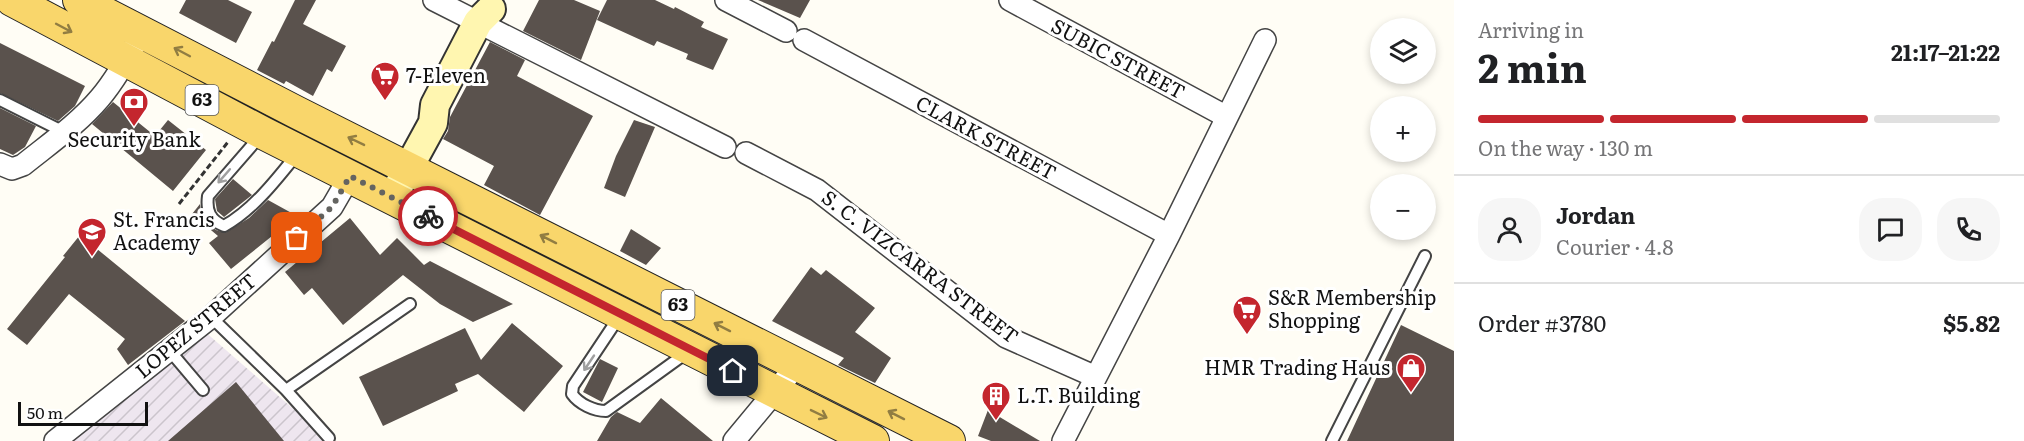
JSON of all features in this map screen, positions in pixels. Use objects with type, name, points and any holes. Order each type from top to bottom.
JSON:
[{"type":"main road","name":"63","points":[[12,0],[254,128],[873,441]]},
{"type":"main road","name":"63","points":[[95,4],[142,31],[407,168],[949,441]]},
{"type":"street","points":[[434,0],[489,15],[724,147]]},
{"type":"street","name":"CLARK STREET","points":[[726,0],[1169,235]]},
{"type":"street","name":"SUBIC STREET","points":[[1010,0],[1227,117]]},
{"type":"street","points":[[392,198],[433,123],[435,105],[489,15]]},
{"type":"street","points":[[0,164],[8,168],[16,168],[64,132],[100,97],[142,31]]},
{"type":"street","points":[[1063,441],[1169,235],[1265,40]]},
{"type":"street","name":"S. C. VIZCARRA STREET","points":[[746,153],[817,190],[1006,337],[1096,376]]},
{"type":"street","name":"LOPEZ STREET","points":[[55,441],[211,317],[332,207],[350,176]]},
{"type":"street","points":[[734,441],[797,365]]},
{"type":"lane","points":[[0,100],[64,132]]},
{"type":"lane","points":[[254,128],[208,196],[207,205],[210,217],[218,223],[224,226],[233,221],[265,192],[299,151]]},
{"type":"lane","points":[[1332,441],[1425,256]]},
{"type":"lane","points":[[286,390],[410,304]]},
{"type":"lane","points":[[621,314],[573,386],[572,394],[577,400],[599,411],[606,411],[691,350]]},
{"type":"lane","points":[[211,317],[286,390],[329,438]]},
{"type":"lane","points":[[170,351],[203,390]]},
{"type":"path","points":[[179,204],[254,128]]},
{"type":"shaded area","points":[[203,330],[330,441],[63,441]]},
{"type":"building","points":[[186,0],[228,0],[252,12],[236,43],[179,13]]},
{"type":"building","points":[[295,0],[316,0],[303,24],[346,46],[332,72],[327,69],[313,96],[286,81],[284,84],[257,70]]},
{"type":"building","points":[[539,0],[574,0],[600,11],[581,60],[523,31]]},
{"type":"building","points":[[607,0],[655,0],[674,9],[675,7],[704,22],[701,27],[728,39],[713,70],[686,59],[688,54],[657,41],[654,46],[597,20]]},
{"type":"building","points":[[758,0],[810,0],[800,18]]},
{"type":"building","points":[[490,42],[525,60],[517,76],[593,116],[540,215],[484,185],[494,166],[443,139],[448,131],[450,117]]},
{"type":"building","points":[[0,43],[85,86],[75,106],[58,121],[0,93]]},
{"type":"building","points":[[113,102],[155,136],[168,120],[206,150],[173,191],[92,124]]},
{"type":"building","points":[[0,108],[36,126],[25,147],[13,155],[0,149]]},
{"type":"building","points":[[634,120],[655,127],[625,197],[604,188],[616,156]]},
{"type":"building","points":[[233,179],[252,195],[224,217],[217,211],[215,199]]},
{"type":"building","points":[[268,200],[297,216],[231,269],[209,243],[218,236],[192,214],[200,204],[201,213],[207,223],[225,233],[249,218]]},
{"type":"building","points":[[350,218],[380,255],[397,238],[424,265],[430,261],[513,304],[473,322],[440,304],[403,275],[343,325],[312,288],[304,295],[285,272]]},
{"type":"building","points":[[631,229],[661,248],[646,265],[620,251]]},
{"type":"building","points":[[80,235],[185,321],[128,365],[117,349],[125,339],[69,294],[27,345],[7,329]]},
{"type":"building","points":[[811,267],[821,275],[826,270],[875,308],[855,332],[891,358],[875,383],[838,365],[844,358],[772,321]]},
{"type":"building","points":[[512,323],[563,366],[524,412],[478,374],[455,384],[458,391],[383,426],[359,377],[465,328],[481,360]]},
{"type":"building","name":"HMR Trading Haus","points":[[1401,325],[1454,351],[1454,441],[1347,441]]},
{"type":"building","points":[[600,359],[618,368],[602,402],[583,392]]},
{"type":"building","points":[[236,382],[284,441],[168,441]]},
{"type":"building","points":[[661,398],[713,441],[597,441],[611,417],[617,412],[640,423]]},
{"type":"building","name":"L.T. Building","points":[[988,410],[1040,441],[991,441],[978,436]]},
{"type":"way so far","points":[[297,238],[332,207],[350,176],[428,216]]},
{"type":"place","name":"7-Eleven","points":[[385,102]]},
{"type":"place","name":"Security Bank","points":[[134,128]]},
{"type":"place","name":"St. Francis Academy","points":[[92,258]]},
{"type":"place","name":"S&R Membership Shopping","points":[[1247,336]]},
{"type":"place","name":"HMR Trading Haus","points":[[1411,394]]},
{"type":"place","name":"L.T. Building","points":[[996,422]]},
{"type":"route","points":[[428,216],[733,371]]}]
